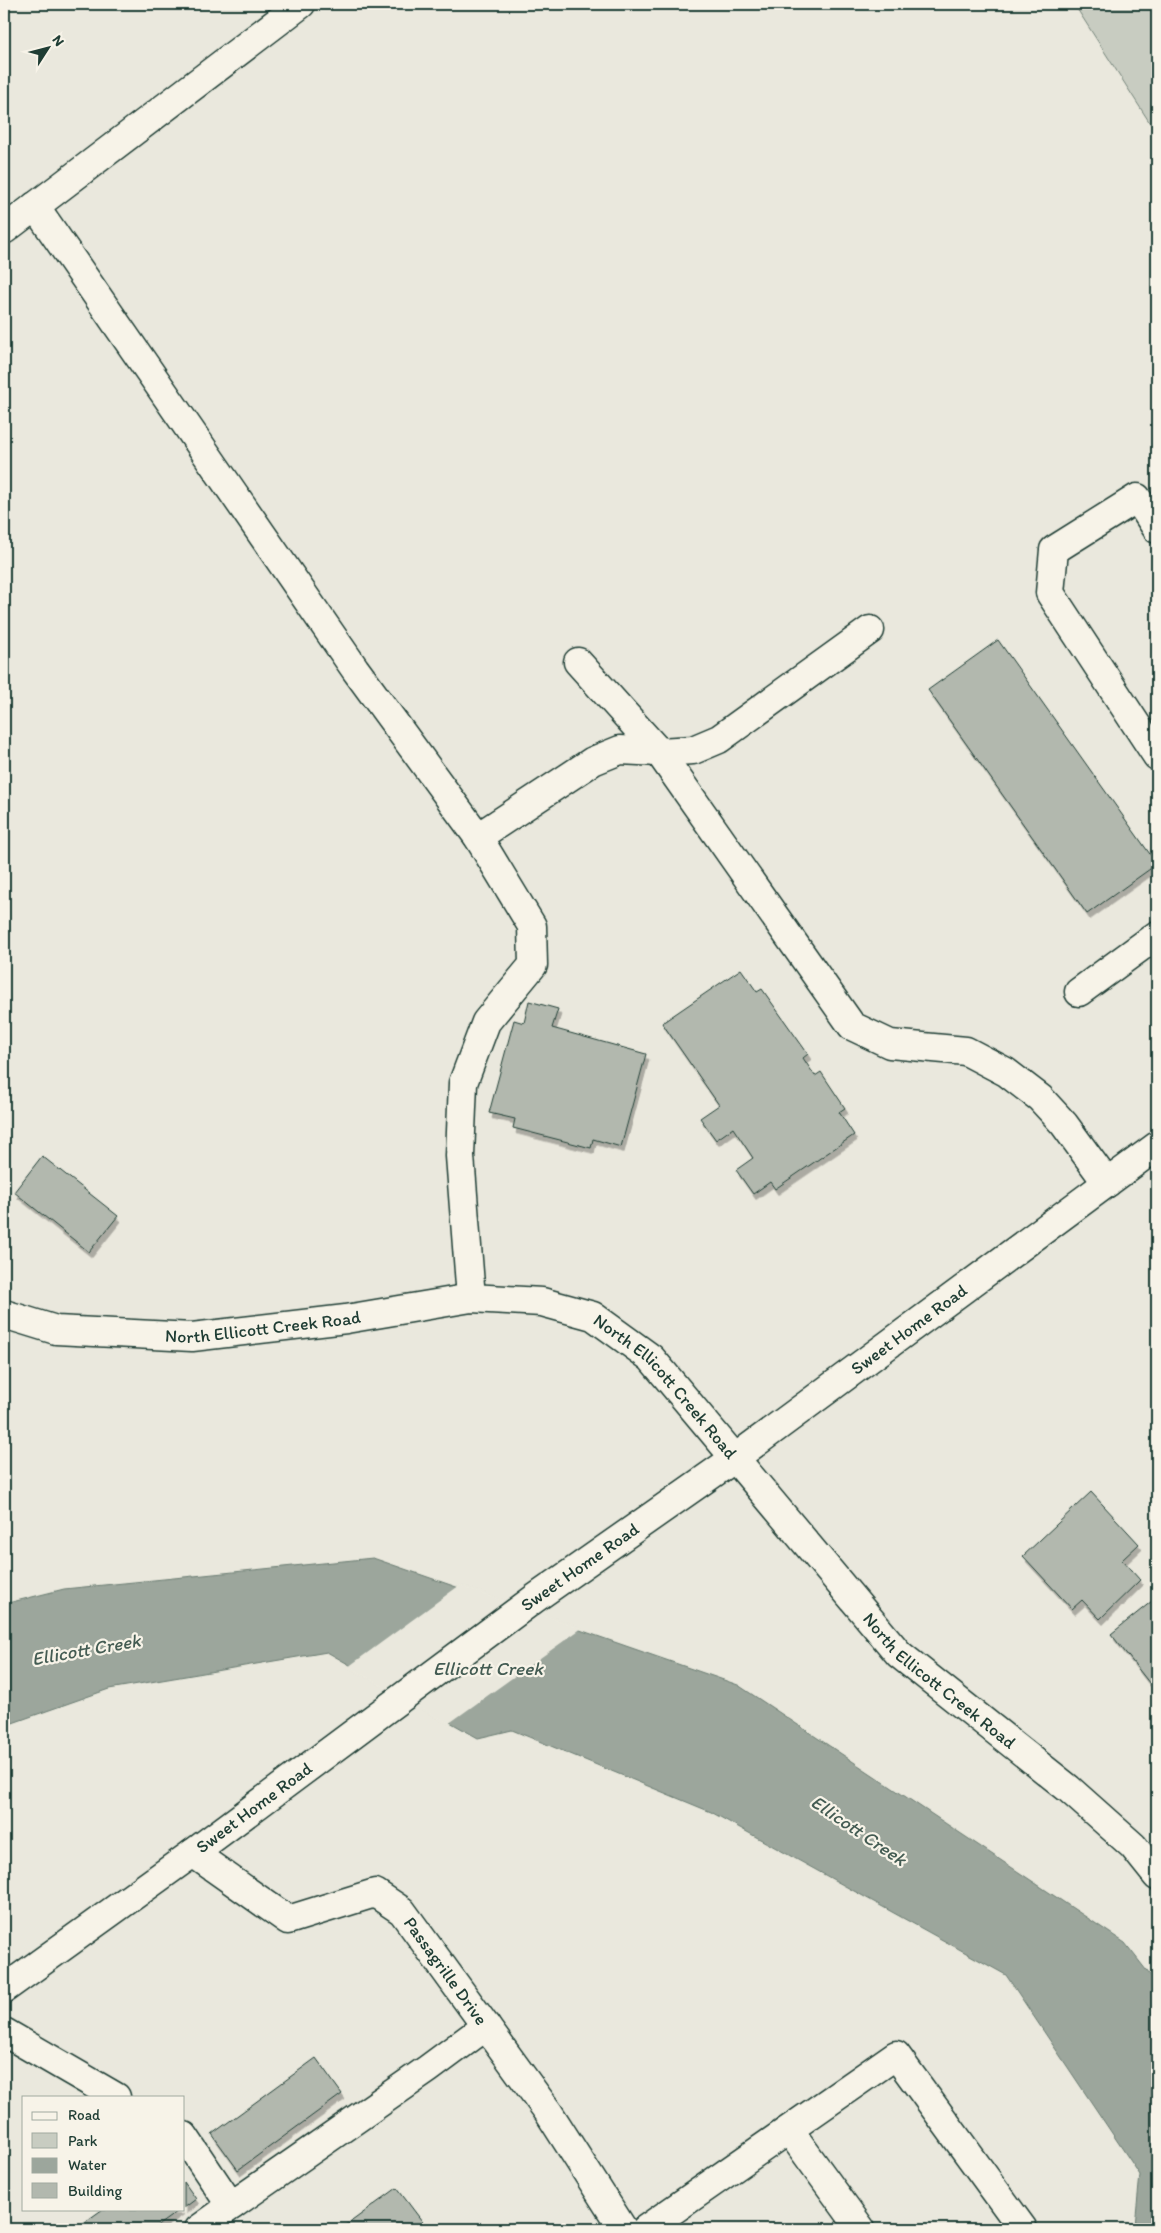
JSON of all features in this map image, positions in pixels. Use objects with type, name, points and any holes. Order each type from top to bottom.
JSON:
[{"type":"street","points":[[4,230],[301,4]]},
{"type":"street","points":[[35,206],[355,669],[478,837],[532,926],[533,966],[486,1022],[463,1083],[460,1156],[471,1298]]},
{"type":"street","points":[[1157,529],[1137,498],[1054,550],[1050,593],[1157,756]]},
{"type":"street","points":[[478,837],[593,761],[620,750],[659,752],[693,750],[719,739],[870,630]]},
{"type":"street","points":[[578,662],[659,752],[852,1026],[890,1044],[966,1051],[1006,1072],[1040,1098],[1064,1124],[1107,1183]]},
{"type":"street","points":[[1079,992],[1157,935]]},
{"type":"street","name":"Sweet Home Road","points":[[4,1989],[192,1853],[362,1725],[534,1600],[735,1458],[1157,1146]]},
{"type":"street","name":"North Ellicott Creek Road","points":[[4,1314],[56,1330],[192,1337],[346,1319],[471,1298],[542,1302],[593,1316],[651,1358],[899,1654],[1069,1789],[1133,1846],[1157,1876]]},
{"type":"street","name":"Passagrille Drive","points":[[192,1853],[288,1920],[375,1893],[402,1911],[549,2113],[623,2229]]},
{"type":"street","points":[[200,2229],[486,2026]]},
{"type":"street","points":[[4,2032],[114,2096]]},
{"type":"street","points":[[646,2229],[896,2055],[1024,2229]]},
{"type":"street","points":[[790,2130],[861,2229]]},
{"type":"street","points":[[185,2137],[231,2206]]},
{"type":"green space","points":[[1074,4],[1157,4],[1157,134]]},
{"type":"water","name":"Ellicott Creek","points":[[373,1558],[738,1685],[1125,1943],[1157,1984],[1157,2229],[1132,2229],[1135,2225],[1140,2175],[1006,1975],[711,1812],[512,1730],[478,1738],[327,1652],[109,1689],[4,1726],[4,1604],[64,1589]]},
{"type":"pier","points":[[460,1585],[582,1628],[448,1724],[348,1667]]},
{"type":"building","points":[[998,640],[1157,864],[1087,914],[928,690]]},
{"type":"building","points":[[741,969],[757,992],[762,989],[808,1054],[803,1058],[815,1076],[821,1072],[845,1108],[839,1112],[854,1135],[775,1189],[770,1182],[753,1194],[736,1170],[753,1158],[733,1128],[716,1140],[700,1118],[719,1105],[662,1023]]},
{"type":"building","points":[[529,1001],[558,1009],[552,1028],[646,1054],[621,1147],[593,1139],[591,1148],[513,1128],[515,1119],[489,1113],[514,1020],[524,1023]]},
{"type":"building","points":[[42,1156],[118,1216],[89,1252],[14,1192]]},
{"type":"building","points":[[1091,1492],[1139,1544],[1122,1560],[1140,1580],[1100,1619],[1082,1600],[1072,1609],[1023,1556]]},
{"type":"building","points":[[1157,1597],[1157,1693],[1111,1634]]},
{"type":"building","points":[[316,2058],[342,2094],[238,2170],[212,2134]]},
{"type":"building","points":[[185,2183],[196,2199],[185,2207]]},
{"type":"building","points":[[397,2188],[428,2229],[341,2229]]},
{"type":"building","points":[[102,2210],[180,2210],[153,2229],[75,2229]]}]
